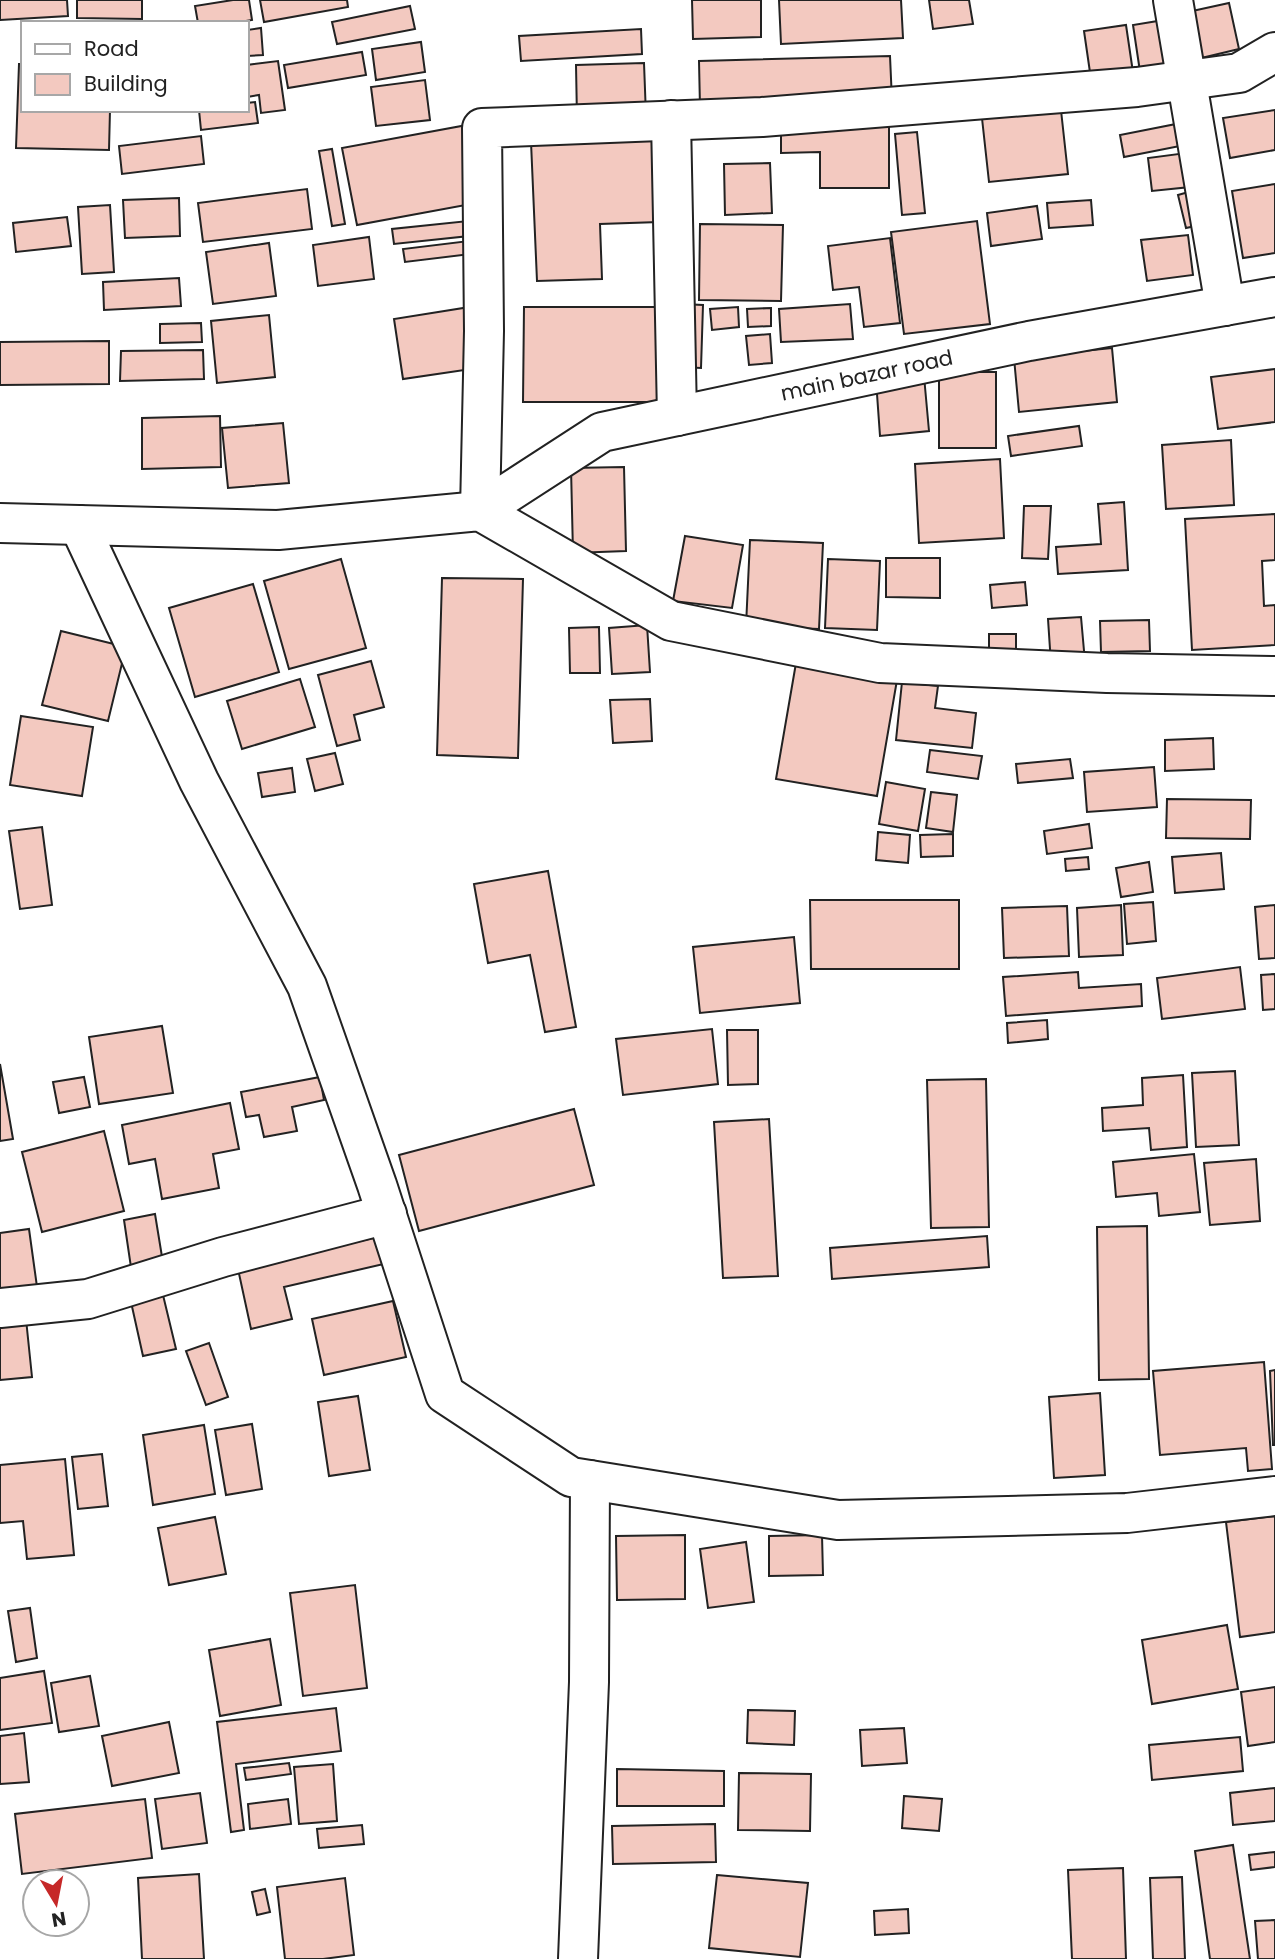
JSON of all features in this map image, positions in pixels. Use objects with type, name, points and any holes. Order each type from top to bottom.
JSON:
[{"type":"street","points":[[1173,0],[1224,306]]},
{"type":"street","points":[[480,511],[484,331],[482,128],[762,117],[1137,87],[1239,72],[1275,52]]},
{"type":"street","points":[[671,120],[677,416]]},
{"type":"street","name":"main bazar road","points":[[480,511],[602,432],[1029,341],[1275,297]]},
{"type":"street","points":[[0,523],[278,530],[480,511],[671,621],[880,663],[1107,673],[1275,676]]},
{"type":"street","points":[[79,525],[199,781],[307,986],[387,1214],[445,1394],[571,1477],[838,1520],[1127,1513],[1275,1496]]},
{"type":"street","points":[[0,1308],[88,1299],[223,1257],[387,1214]]},
{"type":"street","points":[[578,1959],[589,1682],[590,1480]]},
{"type":"building","points":[[0,0],[67,0],[68,16],[0,20]]},
{"type":"building","points":[[77,0],[142,0],[142,19],[77,18]]},
{"type":"building","points":[[249,0],[252,20],[198,21],[195,6]]},
{"type":"building","points":[[260,0],[347,0],[348,7],[264,22]]},
{"type":"building","points":[[692,0],[761,0],[761,37],[693,39]]},
{"type":"building","points":[[779,0],[901,0],[903,38],[781,44]]},
{"type":"building","points":[[929,0],[969,0],[973,24],[933,29]]},
{"type":"building","points":[[1229,3],[1239,49],[1193,60],[1183,13]]},
{"type":"building","points":[[410,6],[415,29],[337,44],[332,22]]},
{"type":"building","points":[[1170,19],[1178,80],[1142,85],[1133,25]]},
{"type":"building","points":[[1126,25],[1135,86],[1093,93],[1084,31]]},
{"type":"building","points":[[261,28],[263,55],[248,56],[248,30]]},
{"type":"building","points":[[641,29],[642,54],[521,61],[519,36]]},
{"type":"building","points":[[421,42],[425,72],[376,80],[372,49]]},
{"type":"building","points":[[362,52],[366,75],[288,88],[284,65]]},
{"type":"building","points":[[890,56],[892,101],[700,107],[699,61]]},
{"type":"building","points":[[278,61],[285,110],[261,113],[259,95],[248,97],[248,65]]},
{"type":"building","points":[[644,63],[646,116],[577,119],[576,65]]},
{"type":"building","points":[[19,64],[21,112],[110,112],[109,150],[16,148]]},
{"type":"building","points":[[425,80],[430,120],[376,126],[371,87]]},
{"type":"building","points":[[1059,92],[1068,174],[989,182],[980,100]]},
{"type":"building","points":[[255,102],[258,123],[201,130],[199,112],[248,112],[248,103]]},
{"type":"building","points":[[1275,110],[1275,150],[1230,158],[1223,118]]},
{"type":"building","points":[[889,111],[889,188],[820,188],[820,152],[781,153],[781,126]]},
{"type":"building","points":[[1176,124],[1180,146],[1124,157],[1120,135]]},
{"type":"building","points":[[467,125],[482,202],[357,225],[342,148]]},
{"type":"building","points":[[917,132],[925,213],[902,215],[895,134]]},
{"type":"building","points":[[201,136],[204,164],[122,174],[119,146]]},
{"type":"building","points":[[656,137],[659,222],[600,224],[602,279],[537,281],[531,142]]},
{"type":"building","points":[[332,149],[345,224],[332,226],[319,151]]},
{"type":"building","points":[[1186,153],[1190,187],[1152,191],[1148,158]]},
{"type":"building","points":[[770,163],[772,213],[725,215],[724,164]]},
{"type":"building","points":[[1275,184],[1275,253],[1243,258],[1232,191]]},
{"type":"building","points":[[307,189],[312,229],[203,242],[198,203]]},
{"type":"building","points":[[1192,191],[1200,225],[1186,228],[1178,195]]},
{"type":"building","points":[[179,198],[180,236],[125,238],[123,200]]},
{"type":"building","points":[[1091,200],[1093,225],[1049,228],[1047,203]]},
{"type":"building","points":[[110,205],[114,272],[82,274],[78,207]]},
{"type":"building","points":[[1037,206],[1042,239],[991,246],[987,213]]},
{"type":"building","points":[[67,217],[71,246],[16,252],[13,223]]},
{"type":"building","points":[[468,221],[469,236],[394,244],[392,229]]},
{"type":"building","points":[[977,221],[990,324],[904,334],[891,232]]},
{"type":"building","points":[[700,224],[783,225],[781,301],[699,300]]},
{"type":"building","points":[[1188,235],[1193,275],[1147,281],[1141,240]]},
{"type":"building","points":[[369,237],[374,279],[318,286],[313,245]]},
{"type":"building","points":[[890,238],[900,323],[864,327],[859,287],[833,290],[828,246]]},
{"type":"building","points":[[485,239],[487,252],[405,262],[403,249]]},
{"type":"building","points":[[269,243],[276,296],[213,304],[206,252]]},
{"type":"building","points":[[179,278],[181,306],[104,310],[103,282]]},
{"type":"building","points":[[682,304],[703,305],[701,368],[680,367]]},
{"type":"building","points":[[850,304],[853,339],[781,342],[779,309]]},
{"type":"building","points":[[476,306],[485,367],[403,379],[394,319]]},
{"type":"building","points":[[524,307],[658,307],[657,402],[523,402]]},
{"type":"building","points":[[738,307],[739,327],[712,330],[710,309]]},
{"type":"building","points":[[771,308],[771,326],[748,327],[747,309]]},
{"type":"building","points":[[269,315],[275,377],[217,383],[211,321]]},
{"type":"building","points":[[201,323],[202,342],[160,343],[160,324]]},
{"type":"building","points":[[770,334],[772,363],[749,365],[746,336]]},
{"type":"building","points":[[109,341],[109,384],[0,385],[0,342]]},
{"type":"building","points":[[1112,348],[1117,402],[1019,412],[1014,358]]},
{"type":"building","points":[[203,350],[204,379],[120,381],[121,351]]},
{"type":"building","points":[[1275,369],[1275,422],[1218,429],[1211,377]]},
{"type":"building","points":[[939,372],[996,372],[996,448],[939,448]]},
{"type":"building","points":[[924,376],[929,431],[880,436],[876,380]]},
{"type":"building","points":[[220,416],[221,467],[142,469],[142,418]]},
{"type":"building","points":[[283,423],[289,483],[228,488],[222,428]]},
{"type":"building","points":[[1079,426],[1082,446],[1011,456],[1008,436]]},
{"type":"building","points":[[1231,440],[1234,505],[1166,509],[1162,445]]},
{"type":"building","points":[[1000,459],[1004,538],[919,543],[915,464]]},
{"type":"building","points":[[624,467],[626,551],[573,553],[571,468]]},
{"type":"building","points":[[1124,502],[1128,570],[1058,574],[1056,547],[1101,544],[1098,504]]},
{"type":"building","points":[[1024,506],[1051,506],[1048,559],[1022,558]]},
{"type":"building","points":[[1275,514],[1275,560],[1262,561],[1264,606],[1275,605],[1275,645],[1192,650],[1185,519]]},
{"type":"building","points":[[685,536],[743,545],[732,608],[673,601]]},
{"type":"building","points":[[750,540],[823,543],[819,629],[746,626]]},
{"type":"building","points":[[886,558],[940,558],[940,598],[886,597]]},
{"type":"building","points":[[341,559],[366,648],[289,669],[264,581]]},
{"type":"building","points":[[828,559],[880,561],[877,630],[825,628]]},
{"type":"building","points":[[442,578],[523,579],[518,758],[437,755]]},
{"type":"building","points":[[1025,582],[1027,605],[992,608],[990,585]]},
{"type":"building","points":[[253,584],[279,672],[195,697],[169,608]]},
{"type":"building","points":[[1081,617],[1085,662],[1051,664],[1048,619]]},
{"type":"building","points":[[1149,620],[1150,651],[1101,652],[1100,621]]},
{"type":"building","points":[[647,625],[650,672],[612,674],[609,628]]},
{"type":"building","points":[[599,627],[600,673],[570,673],[569,628]]},
{"type":"building","points":[[61,631],[126,647],[108,721],[42,705]]},
{"type":"building","points":[[989,634],[1016,634],[1016,667],[989,667]]},
{"type":"building","points":[[371,661],[384,707],[354,715],[360,740],[337,746],[318,675]]},
{"type":"building","points":[[796,663],[897,680],[877,796],[776,779]]},
{"type":"building","points":[[300,679],[315,727],[242,749],[227,701]]},
{"type":"building","points":[[902,682],[938,686],[935,708],[976,713],[972,748],[896,740]]},
{"type":"building","points":[[650,699],[652,741],[613,743],[610,700]]},
{"type":"building","points":[[21,716],[93,727],[82,796],[10,785]]},
{"type":"building","points":[[1213,738],[1214,769],[1165,771],[1165,740]]},
{"type":"building","points":[[930,750],[982,756],[978,779],[927,772]]},
{"type":"building","points":[[335,753],[343,784],[315,791],[307,759]]},
{"type":"building","points":[[1070,759],[1073,778],[1018,783],[1016,764]]},
{"type":"building","points":[[1154,767],[1157,807],[1087,812],[1084,772]]},
{"type":"building","points":[[292,768],[295,792],[262,797],[258,773]]},
{"type":"building","points":[[886,782],[925,789],[918,831],[879,824]]},
{"type":"building","points":[[931,792],[957,795],[953,832],[926,828]]},
{"type":"building","points":[[1167,799],[1251,800],[1250,839],[1166,838]]},
{"type":"building","points":[[1089,824],[1092,848],[1047,854],[1044,831]]},
{"type":"building","points":[[42,827],[52,905],[20,909],[9,831]]},
{"type":"building","points":[[878,832],[910,835],[908,863],[876,860]]},
{"type":"building","points":[[953,834],[953,856],[921,857],[920,835]]},
{"type":"building","points":[[1221,853],[1224,889],[1175,893],[1172,857]]},
{"type":"building","points":[[1088,857],[1089,869],[1066,871],[1065,859]]},
{"type":"building","points":[[1149,862],[1153,892],[1121,897],[1116,868]]},
{"type":"building","points":[[548,871],[576,1027],[545,1032],[530,955],[488,963],[474,884]]},
{"type":"building","points":[[810,900],[959,900],[959,969],[811,969]]},
{"type":"building","points":[[1153,902],[1156,941],[1127,944],[1124,904]]},
{"type":"building","points":[[1121,905],[1123,955],[1079,957],[1077,908]]},
{"type":"building","points":[[1275,905],[1275,958],[1259,959],[1255,907]]},
{"type":"building","points":[[1067,906],[1069,956],[1004,958],[1002,908]]},
{"type":"building","points":[[794,937],[800,1003],[700,1013],[693,947]]},
{"type":"building","points":[[1240,967],[1245,1009],[1162,1019],[1157,978]]},
{"type":"building","points":[[1078,972],[1079,988],[1141,984],[1142,1006],[1006,1016],[1003,977]]},
{"type":"building","points":[[1275,974],[1275,1009],[1263,1010],[1261,975]]},
{"type":"building","points":[[1047,1020],[1048,1039],[1008,1043],[1007,1023]]},
{"type":"building","points":[[162,1026],[173,1093],[99,1104],[89,1037]]},
{"type":"building","points":[[712,1029],[718,1084],[623,1095],[616,1039]]},
{"type":"building","points":[[727,1030],[758,1030],[758,1084],[728,1085]]},
{"type":"building","points":[[0,1064],[13,1139],[0,1141]]},
{"type":"building","points":[[1235,1071],[1239,1145],[1196,1147],[1192,1073]]},
{"type":"building","points":[[1183,1075],[1187,1147],[1151,1150],[1149,1128],[1103,1131],[1102,1108],[1143,1105],[1142,1078]]},
{"type":"building","points":[[84,1077],[90,1107],[59,1113],[53,1082]]},
{"type":"building","points":[[320,1077],[324,1100],[292,1107],[297,1131],[264,1137],[259,1115],[246,1117],[241,1092]]},
{"type":"building","points":[[986,1079],[989,1227],[931,1228],[927,1080]]},
{"type":"building","points":[[230,1103],[239,1149],[213,1154],[219,1188],[162,1199],[155,1159],[129,1164],[122,1125]]},
{"type":"building","points":[[574,1109],[594,1185],[419,1231],[399,1155]]},
{"type":"building","points":[[769,1119],[778,1276],[723,1278],[714,1122]]},
{"type":"building","points":[[104,1131],[124,1211],[42,1232],[22,1152]]},
{"type":"building","points":[[1194,1154],[1200,1212],[1159,1216],[1157,1193],[1116,1197],[1113,1162]]},
{"type":"building","points":[[1256,1159],[1260,1221],[1210,1225],[1204,1163]]},
{"type":"building","points":[[155,1214],[164,1269],[132,1274],[124,1220]]},
{"type":"building","points":[[1147,1226],[1149,1379],[1099,1380],[1097,1227]]},
{"type":"building","points":[[29,1229],[38,1294],[0,1300],[0,1233]]},
{"type":"building","points":[[382,1236],[388,1263],[284,1287],[292,1319],[251,1329],[238,1269]]},
{"type":"building","points":[[987,1236],[989,1267],[832,1279],[830,1248]]},
{"type":"building","points":[[163,1295],[176,1349],[143,1356],[131,1302]]},
{"type":"building","points":[[393,1301],[406,1357],[324,1375],[312,1319]]},
{"type":"building","points":[[26,1319],[32,1377],[0,1380],[0,1322]]},
{"type":"building","points":[[209,1343],[228,1397],[206,1405],[186,1351]]},
{"type":"building","points":[[1264,1362],[1272,1469],[1248,1471],[1246,1448],[1160,1455],[1153,1371]]},
{"type":"building","points":[[1275,1370],[1275,1445],[1273,1445],[1270,1371]]},
{"type":"building","points":[[1100,1393],[1105,1475],[1054,1478],[1049,1397]]},
{"type":"building","points":[[358,1396],[370,1470],[329,1476],[318,1402]]},
{"type":"building","points":[[252,1424],[262,1489],[226,1495],[215,1430]]},
{"type":"building","points":[[204,1425],[215,1494],[153,1505],[143,1435]]},
{"type":"building","points":[[102,1454],[108,1506],[78,1509],[72,1457]]},
{"type":"building","points":[[65,1459],[74,1555],[27,1559],[23,1521],[0,1523],[0,1465]]},
{"type":"building","points":[[1275,1516],[1275,1632],[1240,1637],[1226,1522]]},
{"type":"building","points":[[215,1517],[226,1574],[169,1585],[158,1528]]},
{"type":"building","points":[[685,1535],[685,1599],[617,1600],[616,1536]]},
{"type":"building","points":[[822,1535],[823,1575],[769,1576],[769,1536]]},
{"type":"building","points":[[746,1542],[754,1602],[708,1608],[700,1549]]},
{"type":"building","points":[[355,1585],[367,1688],[303,1696],[290,1593]]},
{"type":"building","points":[[30,1608],[37,1658],[16,1662],[8,1611]]},
{"type":"building","points":[[1227,1625],[1238,1689],[1152,1704],[1142,1640]]},
{"type":"building","points":[[270,1639],[281,1705],[220,1716],[209,1650]]},
{"type":"building","points":[[44,1671],[52,1723],[0,1730],[0,1678]]},
{"type":"building","points":[[90,1676],[99,1726],[59,1732],[51,1683]]},
{"type":"building","points":[[1275,1687],[1275,1742],[1248,1746],[1241,1692]]},
{"type":"building","points":[[336,1708],[341,1751],[236,1764],[244,1830],[231,1832],[217,1722]]},
{"type":"building","points":[[748,1710],[795,1711],[794,1745],[747,1743]]},
{"type":"building","points":[[169,1722],[179,1773],[112,1786],[102,1736]]},
{"type":"building","points":[[904,1728],[907,1763],[862,1766],[860,1730]]},
{"type":"building","points":[[24,1733],[29,1782],[0,1784],[0,1736]]},
{"type":"building","points":[[1240,1737],[1243,1771],[1152,1780],[1149,1745]]},
{"type":"building","points":[[289,1763],[291,1774],[246,1780],[244,1768]]},
{"type":"building","points":[[333,1764],[337,1821],[299,1824],[294,1767]]},
{"type":"building","points":[[617,1769],[724,1771],[724,1806],[617,1806]]},
{"type":"building","points":[[739,1773],[811,1774],[810,1831],[738,1830]]},
{"type":"building","points":[[1275,1788],[1275,1821],[1233,1825],[1230,1793]]},
{"type":"building","points":[[200,1793],[207,1843],[162,1849],[155,1799]]},
{"type":"building","points":[[904,1796],[942,1799],[939,1831],[902,1828]]},
{"type":"building","points":[[145,1799],[152,1858],[71,1868],[21,1868],[15,1814]]},
{"type":"building","points":[[288,1799],[291,1824],[250,1829],[248,1804]]},
{"type":"building","points":[[715,1824],[716,1862],[613,1864],[612,1826]]},
{"type":"building","points":[[362,1825],[364,1844],[319,1848],[317,1829]]},
{"type":"building","points":[[1233,1845],[1250,1959],[1210,1959],[1195,1851]]},
{"type":"building","points":[[1275,1852],[1275,1867],[1251,1870],[1249,1855]]},
{"type":"building","points":[[1123,1868],[1126,1959],[1072,1959],[1068,1870]]},
{"type":"building","points":[[199,1874],[204,1959],[142,1959],[138,1878]]},
{"type":"building","points":[[717,1875],[808,1883],[800,1957],[709,1948]]},
{"type":"building","points":[[1182,1877],[1185,1959],[1153,1959],[1150,1878]]},
{"type":"building","points":[[345,1878],[354,1955],[323,1959],[285,1959],[277,1887]]},
{"type":"building","points":[[265,1889],[270,1912],[257,1915],[252,1892]]},
{"type":"building","points":[[908,1909],[909,1933],[875,1935],[874,1911]]},
{"type":"building","points":[[1275,1920],[1275,1959],[1258,1959],[1255,1921]]}]
